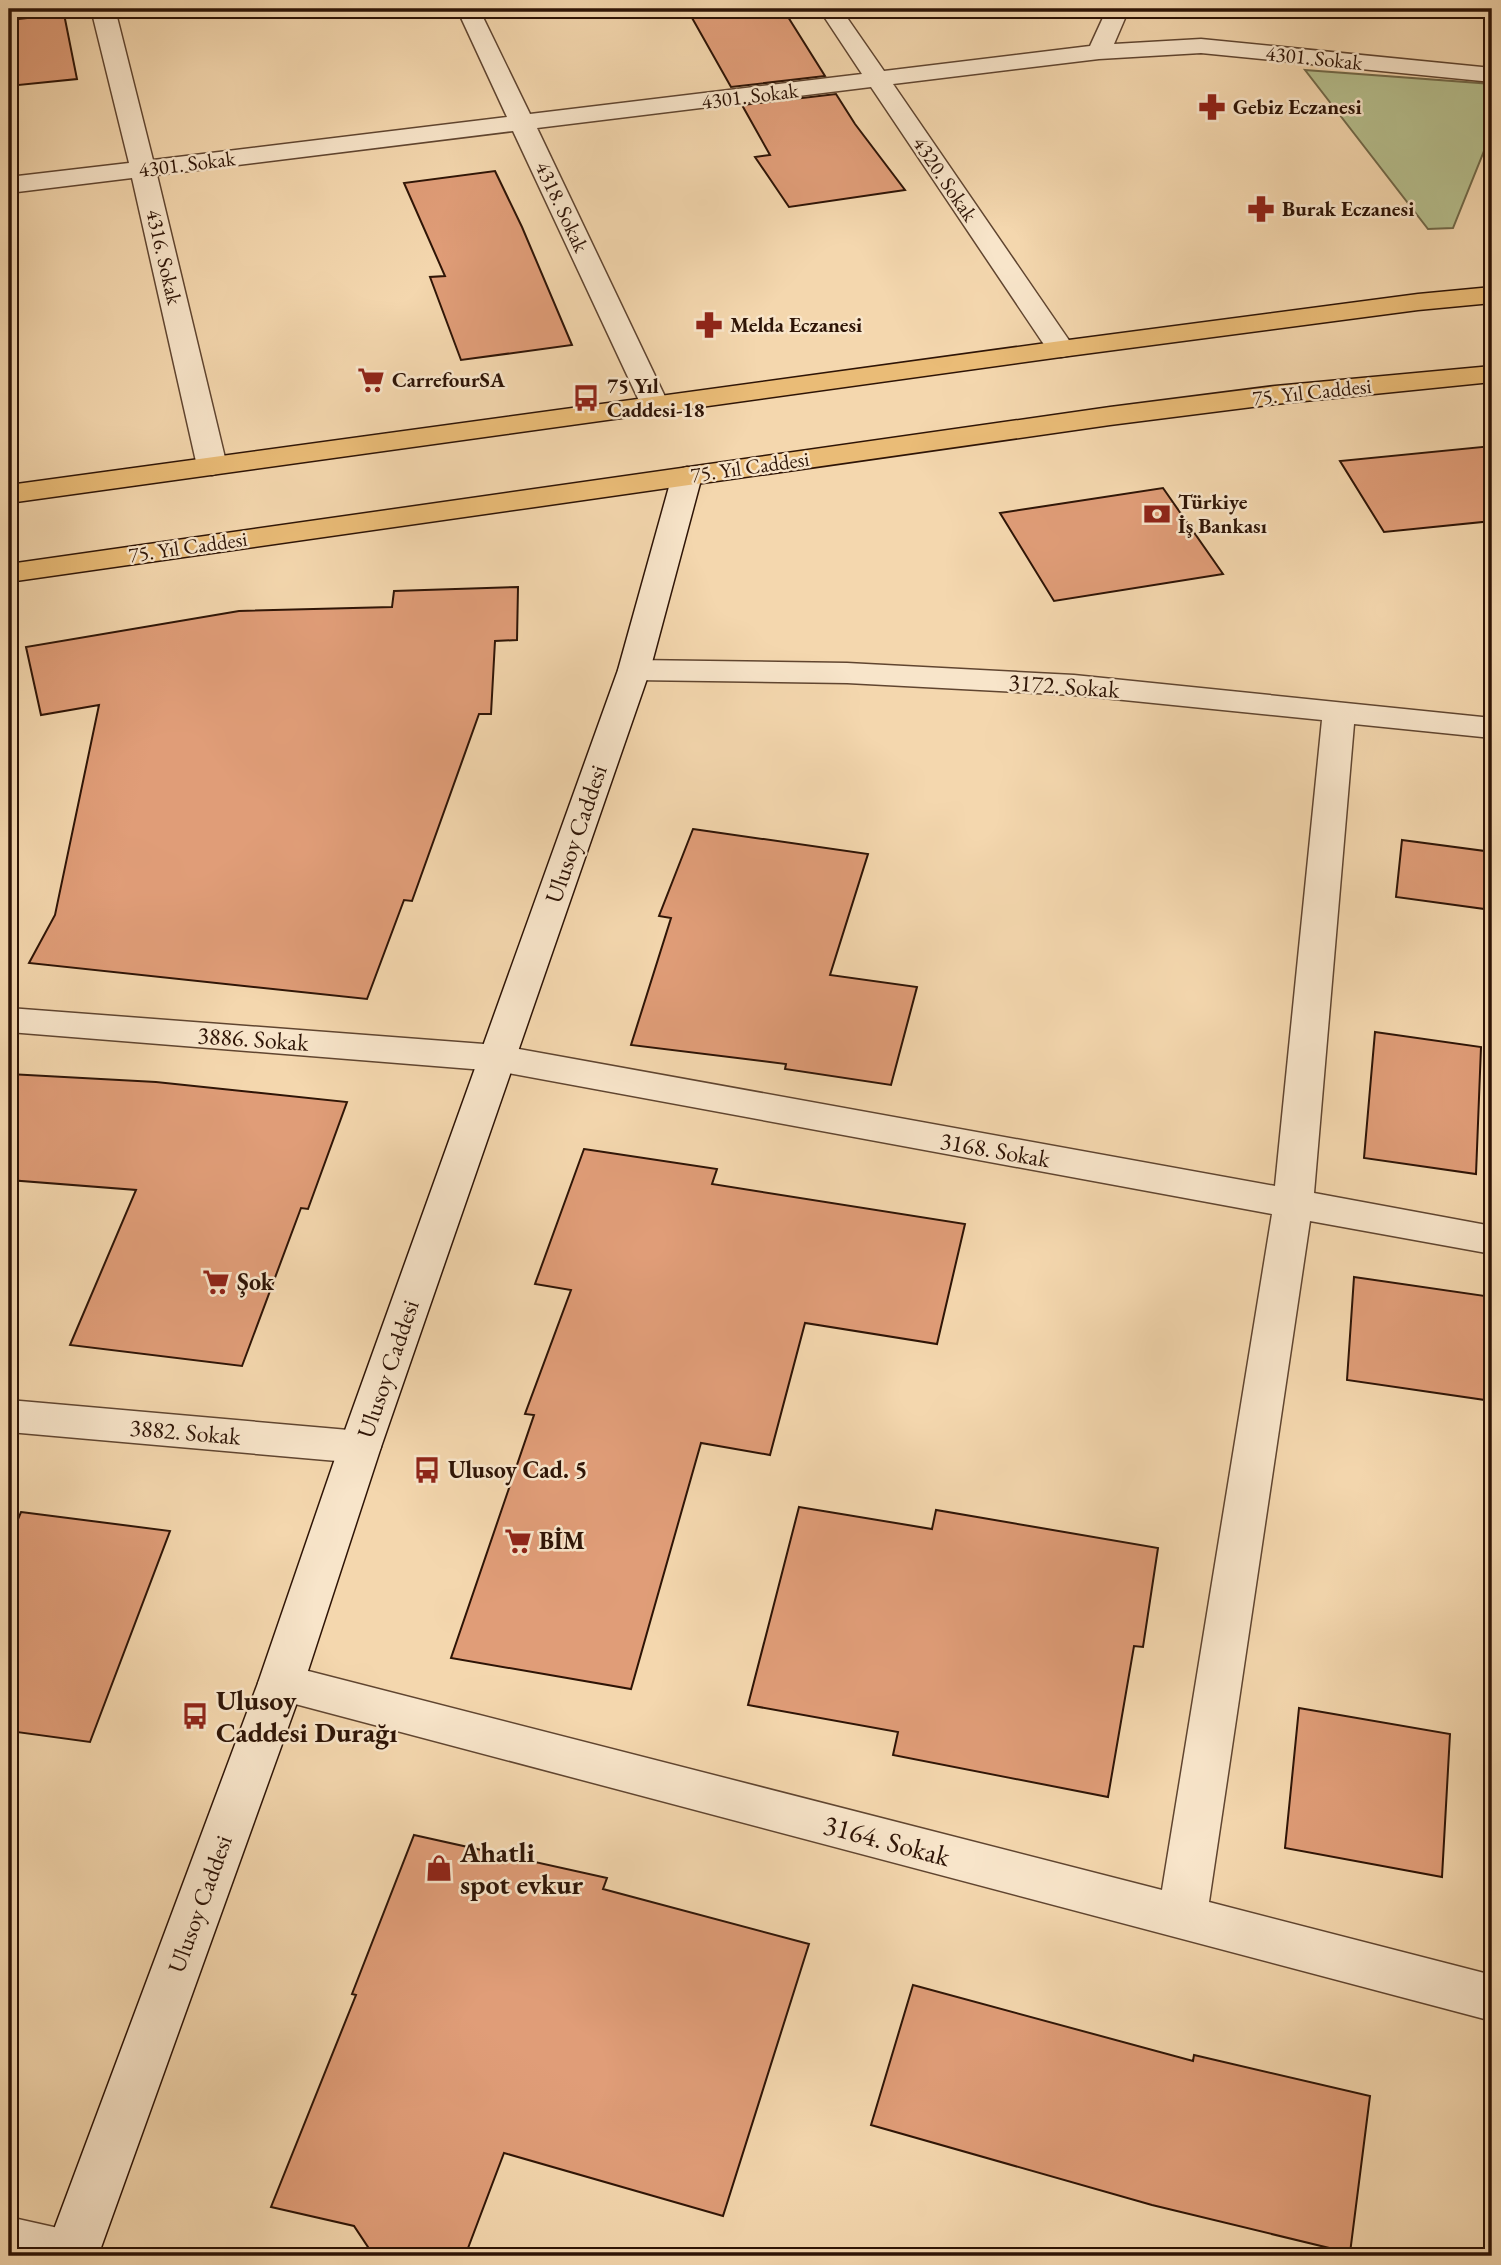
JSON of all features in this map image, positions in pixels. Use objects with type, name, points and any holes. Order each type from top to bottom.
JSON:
[{"type":"main road","points":[[9,494],[1060,349],[1418,302],[1492,295]]},
{"type":"main road","name":"75. Yıl Caddesi","points":[[9,573],[1262,397],[1492,374]]},
{"type":"street","name":"4316. Sokak","points":[[103,9],[212,466]]},
{"type":"street","name":"4318. Sokak","points":[[468,9],[655,405]]},
{"type":"street","name":"4320. Sokak","points":[[830,9],[1060,349]]},
{"type":"street","points":[[1099,52],[1118,9]]},
{"type":"street","name":"4301. Sokak","points":[[9,185],[879,81],[1099,52],[1201,46],[1492,75]]},
{"type":"street","name":"Ulusoy Caddesi","points":[[69,2256],[281,1683],[360,1447],[634,670],[687,476]]},
{"type":"street","name":"3172. Sokak","points":[[634,670],[847,673],[1061,684],[1492,728]]},
{"type":"street","points":[[1182,1917],[1293,1205],[1339,712]]},
{"type":"street","name":"3886. Sokak","points":[[9,1020],[497,1058]]},
{"type":"street","name":"3168. Sokak","points":[[497,1058],[1492,1240]]},
{"type":"street","name":"3882. Sokak","points":[[9,1416],[360,1447]]},
{"type":"street","name":"3164. Sokak","points":[[281,1683],[1492,1998]]},
{"type":"street","points":[[9,2243],[69,2256]]},
{"type":"green space","points":[[1305,70],[1492,84],[1492,131],[1453,228],[1428,229]]},
{"type":"building","points":[[687,9],[783,9],[825,76],[731,87]]},
{"type":"building","points":[[64,14],[77,79],[9,86],[9,20]]},
{"type":"building","points":[[836,94],[905,190],[789,207],[755,157],[770,155],[742,105]]},
{"type":"building","points":[[495,171],[572,345],[461,360],[430,277],[445,276],[404,183]]},
{"type":"building","points":[[1492,446],[1492,521],[1384,532],[1340,461]]},
{"type":"building","points":[[1163,488],[1223,574],[1054,601],[1000,513]]},
{"type":"building","points":[[518,587],[517,640],[495,641],[491,714],[479,714],[412,901],[404,900],[367,999],[29,963],[55,915],[99,705],[41,715],[26,647],[239,611],[392,607],[394,591]]},
{"type":"building","points":[[693,829],[868,854],[830,975],[917,987],[891,1085],[785,1069],[786,1064],[631,1045],[671,918],[659,916]]},
{"type":"building","points":[[1402,840],[1492,852],[1492,910],[1396,897]]},
{"type":"building","points":[[1375,1032],[1481,1047],[1476,1174],[1364,1158]]},
{"type":"building","points":[[9,1074],[156,1082],[347,1102],[308,1209],[301,1208],[242,1366],[70,1345],[136,1190],[9,1180]]},
{"type":"building","points":[[584,1149],[717,1169],[712,1184],[965,1224],[937,1344],[805,1323],[770,1455],[701,1443],[631,1689],[451,1658],[534,1415],[525,1414],[571,1290],[535,1284]]},
{"type":"building","points":[[1354,1277],[1492,1297],[1492,1401],[1347,1380]]},
{"type":"building","points":[[799,1507],[932,1529],[936,1510],[1158,1548],[1143,1647],[1134,1646],[1108,1797],[893,1755],[898,1732],[748,1705]]},
{"type":"building","points":[[21,1512],[170,1531],[90,1742],[9,1731],[9,1541]]},
{"type":"building","points":[[1299,1708],[1450,1734],[1442,1877],[1285,1848]]},
{"type":"building","points":[[414,1835],[607,1878],[603,1889],[809,1944],[723,2216],[504,2153],[465,2256],[395,2256],[370,2250],[354,2226],[271,2207],[356,1995],[352,1994]]},
{"type":"building","points":[[913,1985],[1193,2061],[1194,2055],[1370,2096],[1350,2253],[1152,2205],[871,2125]]},
{"type":"place","name":"Gebiz Eczanesi","points":[[1212,107]]},
{"type":"place","name":"Burak Eczanesi","points":[[1261,209]]},
{"type":"place","name":"Melda Eczanesi","points":[[709,325]]},
{"type":"place","name":"CarrefourSA","points":[[371,380]]},
{"type":"place","name":"75 Yıl Caddesi-18","points":[[586,398]]},
{"type":"place","name":"Türkiye İş Bankası","points":[[1157,514]]},
{"type":"place","name":"Şok","points":[[216,1282]]},
{"type":"place","name":"Ulusoy Cad. 5","points":[[427,1470]]},
{"type":"place","name":"BİM","points":[[518,1541]]},
{"type":"place","name":"Ulusoy Caddesi Durağı","points":[[195,1716]]},
{"type":"place","name":"Ahatli spot evkur","points":[[439,1868]]}]
